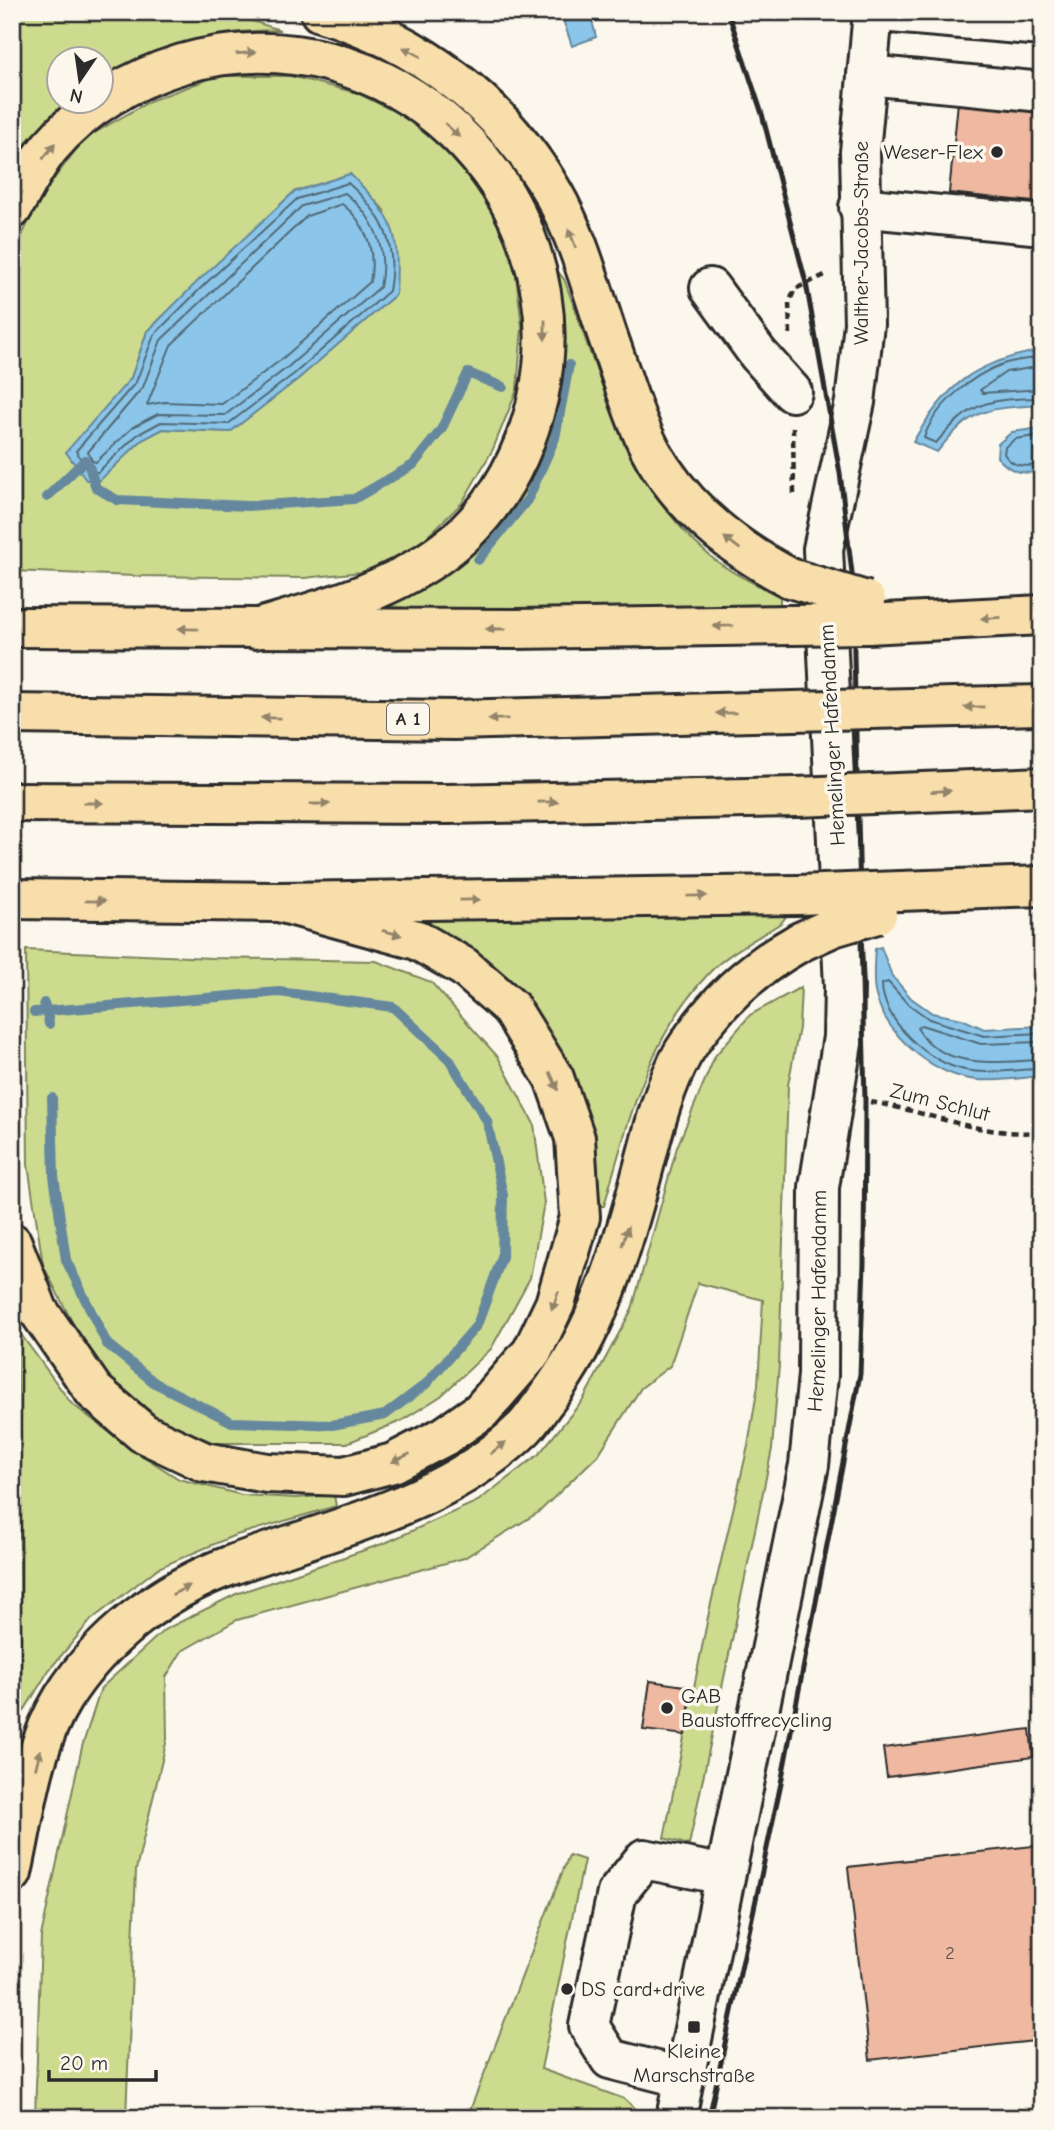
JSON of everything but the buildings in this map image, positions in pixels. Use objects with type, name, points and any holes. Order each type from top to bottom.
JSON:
[{"type":"highway","points":[[320,12],[386,38],[431,62],[489,107],[513,133],[554,194],[634,408],[661,468],[730,544],[790,578],[867,612]]},
{"type":"highway","points":[[12,209],[50,147],[84,116],[121,89],[158,71],[196,60],[257,52],[298,53],[337,61],[375,75],[412,95],[454,130],[509,198],[528,240],[545,316],[545,362],[530,430],[513,471],[485,511],[446,549],[386,587],[256,629]]},
{"type":"highway","points":[[16,627],[256,629],[791,625],[867,612],[940,621],[1042,615]]},
{"type":"highway","name":"A 1","points":[[17,714],[454,720],[1042,705]]},
{"type":"highway","points":[[18,803],[447,804],[796,797],[1042,787]]},
{"type":"highway","points":[[20,900],[279,902],[798,895],[875,903],[976,890],[1042,886]]},
{"type":"highway","points":[[12,1243],[38,1310],[94,1391],[143,1433],[204,1462],[267,1472],[344,1476],[393,1462],[445,1436],[481,1411],[532,1352],[555,1304],[580,1217],[575,1138],[554,1078],[510,1007],[464,967],[417,940],[279,902]]},
{"type":"highway","points":[[12,1873],[39,1751],[62,1699],[107,1643],[151,1606],[227,1566],[322,1536],[452,1483],[524,1428],[572,1364],[597,1315],[616,1264],[655,1124],[682,1056],[712,1011],[741,980],[766,961],[875,903]]},
{"type":"street","name":"Walther-Jacobs-Straße","points":[[840,473],[855,402],[864,324],[859,207],[860,152],[873,12]]},
{"type":"street","points":[[880,12],[1042,26]]},
{"type":"street","points":[[867,75],[1042,92]]},
{"type":"street","points":[[859,207],[1042,225]]},
{"type":"street","points":[[710,288],[758,354],[792,392]]},
{"type":"street","name":"Hemelinger Hafendamm","points":[[676,2118],[809,1465],[818,1375],[818,1188],[843,1037],[844,987],[823,549],[840,473]]},
{"type":"street","points":[[684,2078],[610,2059],[589,2026],[617,1893],[644,1859],[725,1875]]},
{"type":"path","points":[[792,392],[794,499]]},
{"type":"path","name":"Zum Schlut","points":[[832,1096],[916,1109],[971,1129],[1015,1134],[1042,1132]]},
{"type":"green space","points":[[12,12],[224,12],[280,30],[233,33],[188,42],[144,57],[116,71],[116,46],[46,46],[46,116],[53,116],[28,140],[12,171]]},
{"type":"green space","points":[[217,76],[290,76],[357,93],[408,118],[476,178],[498,215],[515,267],[522,327],[517,390],[493,449],[462,503],[408,555],[362,572],[304,578],[12,571],[12,257],[39,199],[84,139],[152,100]],"holes":[[[350,174],[385,211],[396,294],[298,379],[230,432],[163,429],[142,440],[100,480],[111,403],[131,378],[147,331],[294,192]]]},
{"type":"green space","points":[[554,267],[564,279],[620,428],[637,464],[658,498],[682,529],[710,556],[780,597],[780,605],[432,610],[389,606],[429,583],[522,490],[551,424],[562,348]]},
{"type":"green space","points":[[788,914],[781,923],[717,965],[689,997],[671,1024],[643,1082],[604,1206],[594,1206],[589,1136],[424,920]]},
{"type":"green space","points":[[26,950],[212,958],[376,961],[431,982],[498,1057],[534,1124],[544,1203],[530,1278],[491,1349],[441,1396],[401,1421],[347,1443],[214,1443],[157,1417],[93,1363],[43,1265],[28,1165]]},
{"type":"green space","points":[[801,987],[799,1028],[788,1085],[779,1365],[772,1449],[689,1845],[664,1838],[709,1612],[748,1446],[758,1385],[763,1300],[698,1283],[670,1366],[641,1388],[598,1455],[539,1512],[464,1558],[237,1620],[182,1651],[166,1677],[167,1739],[136,1870],[126,2118],[35,2118],[41,1936],[82,1747],[101,1688],[164,1630],[236,1594],[385,1543],[478,1501],[539,1454],[583,1400],[632,1309],[677,1147],[715,1056],[750,1015]]},
{"type":"green space","points":[[17,1329],[71,1403],[126,1445],[179,1479],[242,1495],[296,1498],[334,1495],[336,1506],[233,1536],[158,1568],[91,1620],[49,1670],[22,1714]]},
{"type":"green space","points":[[569,1855],[584,1860],[541,2069],[625,2099],[636,2109],[636,2118],[467,2118]]},
{"type":"water","points":[[554,12],[590,12],[596,37],[572,46],[562,17]]},
{"type":"water","points":[[350,174],[377,203],[391,227],[397,254],[396,294],[298,379],[230,432],[163,429],[142,440],[100,480],[86,480],[66,452],[131,378],[147,332],[294,192]]},
{"type":"water","points":[[1042,350],[1042,405],[982,413],[961,426],[937,452],[913,442],[938,404],[965,378],[998,361]]},
{"type":"water","points":[[1042,428],[1042,472],[1017,471],[997,457],[998,444],[1012,432]]},
{"type":"water","points":[[881,947],[892,976],[911,998],[932,1013],[962,1019],[984,1029],[1042,1026],[1042,1076],[1001,1080],[970,1079],[947,1072],[919,1056],[887,1020],[875,992],[875,949]]},
{"type":"waterway","points":[[478,560],[528,499],[555,438],[569,365]]},
{"type":"waterway","points":[[89,466],[96,488],[117,500],[248,506],[354,499],[413,465],[441,430],[468,373],[503,387]]},
{"type":"waterway","points":[[47,497],[85,460]]},
{"type":"waterway","points":[[49,1024],[47,1011],[279,992],[393,1007],[449,1059],[487,1121],[503,1195],[502,1257],[477,1325],[426,1384],[385,1415],[332,1425],[232,1422],[155,1383],[107,1344],[66,1260],[54,1176],[52,1098]]},
{"type":"waterway","points":[[34,1012],[47,1011],[44,1003]]},
{"type":"railway","points":[[709,2118],[781,1783],[860,1374],[864,1263],[865,1101],[852,573],[840,473],[806,283],[762,114],[728,12]]},
{"type":"place","name":"Weser-Flex","points":[[997,152]]},
{"type":"place","name":"GAB Baustoffrecycling","points":[[667,1708]]},
{"type":"place","name":"DS card+drive","points":[[567,1989]]},
{"type":"place","name":"Kleine Marschstraße","points":[[694,2027]]}]
